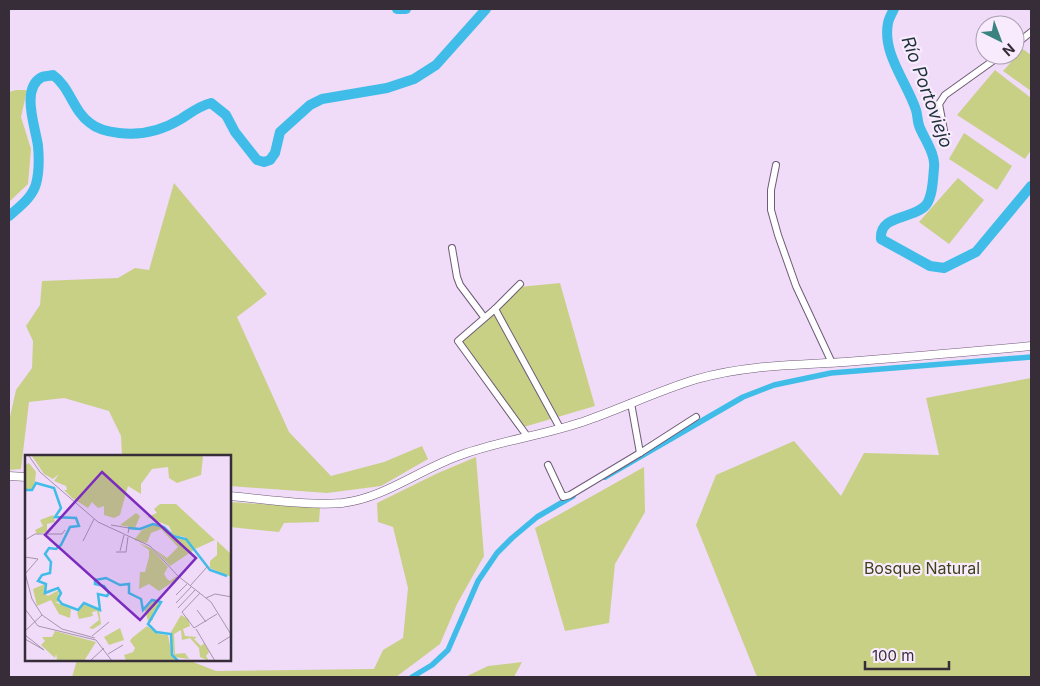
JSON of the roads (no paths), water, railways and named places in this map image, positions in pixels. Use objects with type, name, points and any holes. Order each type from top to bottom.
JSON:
[{"type":"street","points":[[946,141],[939,104],[941,99],[987,65]]},
{"type":"street","points":[[776,166],[771,190],[772,210],[778,235],[796,286],[832,363]]},
{"type":"street","points":[[452,248],[460,285],[484,317]]},
{"type":"street","points":[[520,284],[458,341],[527,436]]},
{"type":"street","points":[[495,309],[560,428]]},
{"type":"street","points":[[231,496],[341,503],[366,498],[384,492],[460,456],[587,420],[698,379],[728,372],[791,365],[1031,346]]},
{"type":"street","points":[[631,403],[640,453]]},
{"type":"street","points":[[548,465],[563,497],[570,495],[696,417]]},
{"type":"street","points":[[9,476],[25,477]]},
{"type":"waterway","name":"Río Portoviejo","points":[[397,9],[406,9]]},
{"type":"waterway","name":"Río Portoviejo","points":[[9,216],[28,198],[36,184],[38,150],[31,99],[35,82],[42,77],[53,75],[64,86],[84,118],[96,127],[115,133],[136,134],[159,129],[211,103],[226,115],[235,132],[257,160],[264,162],[270,160],[275,153],[280,132],[310,105],[322,99],[387,88],[414,79],[436,65],[486,9]]},
{"type":"waterway","name":"Río Portoviejo","points":[[894,9],[888,23],[889,46],[896,68],[912,99],[919,126],[932,153],[934,168],[931,192],[926,205],[920,210],[885,225],[881,239],[930,266],[944,268],[976,252],[1031,186]]},
{"type":"waterway","points":[[605,477],[743,397],[774,385],[831,373],[1031,357]]},
{"type":"waterway","points":[[412,677],[432,665],[448,650],[478,581],[497,553],[537,517],[573,496]]},
{"type":"park label","name":"Bosque Natural","points":[[922,568]]}]
